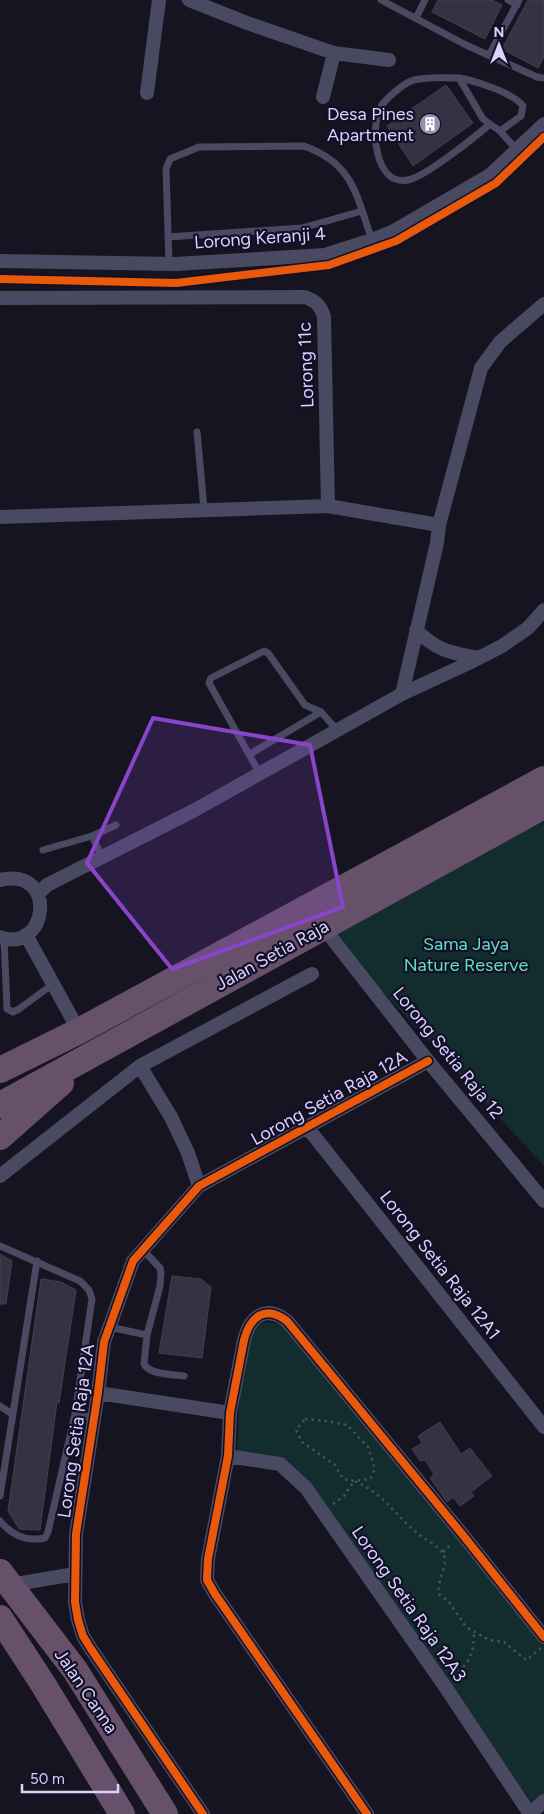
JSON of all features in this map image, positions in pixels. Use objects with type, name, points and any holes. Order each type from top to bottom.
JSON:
[{"type":"highway","name":"Jalan Setia Raja","points":[[0,1070],[79,1031],[544,779]]},
{"type":"highway","name":"Jalan Setia Raja","points":[[0,1105],[544,806]]},
{"type":"highway","points":[[0,1138],[93,1054]]},
{"type":"highway","name":"Jalan Canna","points":[[5,1579],[75,1670],[165,1814]]},
{"type":"highway","name":"Jalan Canna","points":[[0,1618],[43,1684],[122,1814]]},
{"type":"street","points":[[147,93],[159,0]]},
{"type":"street","points":[[189,0],[247,23],[334,53],[389,60]]},
{"type":"street","points":[[323,97],[334,53]]},
{"type":"street","name":"Lorong Keranji 4","points":[[0,262],[169,264],[325,254],[392,232],[490,176],[544,124]]},
{"type":"street","name":"Lorong 11c","points":[[0,298],[305,297],[315,301],[321,307],[324,317],[328,506]]},
{"type":"street","points":[[402,694],[437,543],[439,526],[481,368],[500,342],[544,304]]},
{"type":"street","points":[[0,517],[328,506],[439,526]]},
{"type":"street","points":[[38,894],[47,885],[193,811],[402,694],[502,646],[528,628],[544,610]]},
{"type":"street","points":[[416,630],[443,651],[479,658]]},
{"type":"street","points":[[0,880],[12,877],[27,882],[38,894],[42,909],[38,924],[26,935],[15,939],[2,938]]},
{"type":"street","name":"Lorong Setia Raja 12","points":[[323,927],[428,1061],[544,1201]]},
{"type":"street","points":[[26,935],[79,1031]]},
{"type":"street","points":[[0,1176],[140,1066],[312,974]]},
{"type":"street","name":"Lorong Setia Raja 12A","points":[[203,1814],[83,1636],[76,1611],[76,1534],[104,1342],[133,1261],[199,1186],[428,1061]]},
{"type":"street","points":[[140,1066],[171,1117],[188,1153],[199,1186]]},
{"type":"street","name":"Lorong Setia Raja 12A1","points":[[307,1127],[544,1427]]},
{"type":"street","points":[[367,1814],[207,1580],[208,1559],[228,1456],[230,1413],[246,1331],[258,1316],[265,1313],[280,1316],[286,1321],[443,1511],[544,1638]]},
{"type":"street","points":[[98,1393],[230,1413]]},
{"type":"street","name":"Lorong Setia Raja 12A3","points":[[228,1456],[280,1464],[306,1488],[444,1685],[530,1814]]},
{"type":"street","points":[[5,1579],[75,1574]]},
{"type":"street","points":[[530,1814],[544,1801]]},
{"type":"lane","points":[[381,0],[489,55],[537,77],[544,78]]},
{"type":"lane","points":[[416,18],[425,0]]},
{"type":"lane","points":[[489,55],[518,2],[508,0]]},
{"type":"lane","points":[[490,124],[473,139],[418,176],[407,180],[394,179],[386,174],[381,164],[375,138],[380,108],[388,98],[413,80],[459,78],[494,89],[513,98],[523,106],[521,116],[500,131]]},
{"type":"lane","points":[[459,78],[483,119],[500,131],[517,150]]},
{"type":"lane","points":[[169,264],[166,169],[170,159],[199,147],[304,146],[317,151],[345,172],[356,193],[372,240]]},
{"type":"lane","points":[[168,237],[302,228],[362,211]]},
{"type":"lane","points":[[197,432],[204,509]]},
{"type":"lane","points":[[260,774],[209,683],[211,678],[264,651],[268,653],[305,704],[321,712],[338,730]]},
{"type":"lane","points":[[250,754],[321,712]]},
{"type":"lane","points":[[43,850],[92,836],[116,825]]},
{"type":"lane","points":[[92,836],[102,857]]},
{"type":"lane","points":[[2,938],[7,1009],[12,1012],[19,1009],[53,984]]},
{"type":"lane","points":[[0,1246],[80,1281],[89,1290],[92,1299],[75,1414],[48,1532],[45,1538],[39,1539],[17,1536],[10,1532],[0,1521]]},
{"type":"lane","points":[[143,1250],[160,1268],[161,1273],[160,1286],[147,1335],[145,1367],[152,1371],[184,1376]]},
{"type":"lane","points":[[0,1496],[37,1261]]},
{"type":"lane","points":[[109,1327],[147,1335]]},
{"type":"lane","points":[[0,1406],[12,1414]]},
{"type":"lane","points":[[75,1414],[94,1418]]},
{"type":"path","points":[[322,1512],[344,1496],[354,1481],[370,1479],[375,1469],[368,1447],[347,1425],[305,1419],[296,1430],[302,1442],[335,1465],[343,1479],[354,1481],[368,1487],[416,1532],[443,1552],[445,1563],[438,1586],[439,1594],[449,1602],[466,1627],[489,1640],[504,1642],[526,1660],[544,1646]]},
{"type":"path","points":[[444,1685],[464,1667],[474,1651],[474,1632]]},
{"type":"highlighted area","points":[[153,718],[310,745],[343,907],[172,969],[87,863]]},
{"type":"green space","name":"Sama Jaya Nature Reserve","points":[[544,822],[544,1166],[323,927],[370,902]]},
{"type":"green space","points":[[269,1322],[282,1325],[458,1536],[544,1643],[544,1793],[533,1804],[323,1510],[281,1463],[237,1452],[239,1404],[247,1344],[257,1325]]},
{"type":"building","points":[[438,0],[492,0],[502,5],[485,39],[432,12]]},
{"type":"building","points":[[528,0],[544,0],[544,57],[538,68],[502,49]]},
{"type":"building","name":"Desa Pines Apartment","points":[[446,85],[473,123],[413,166],[387,126]]},
{"type":"building","points":[[0,1254],[12,1261],[6,1304],[0,1304]]},
{"type":"building","points":[[172,1276],[201,1279],[211,1287],[202,1358],[159,1353]]},
{"type":"building","points":[[41,1279],[61,1282],[76,1290],[59,1403],[57,1402],[40,1530],[19,1529],[8,1511]]},
{"type":"building","points":[[440,1422],[461,1454],[470,1448],[492,1476],[471,1492],[474,1496],[460,1506],[453,1497],[447,1502],[430,1478],[434,1474],[425,1460],[420,1461],[412,1449],[422,1443],[418,1436]]},
{"type":"cycle path","points":[[0,279],[176,283],[329,265],[396,241],[496,183],[544,137]]},
{"type":"cycle path","points":[[203,1814],[91,1649],[83,1636],[78,1620],[75,1602],[76,1534],[104,1342],[133,1261],[199,1186],[428,1061]]},
{"type":"cycle path","points":[[367,1814],[207,1580],[208,1559],[228,1456],[230,1413],[244,1340],[254,1319],[265,1313],[279,1316],[287,1321],[544,1637]]},
{"type":"place","name":"Desa Pines Apartment","points":[[430,124]]}]
